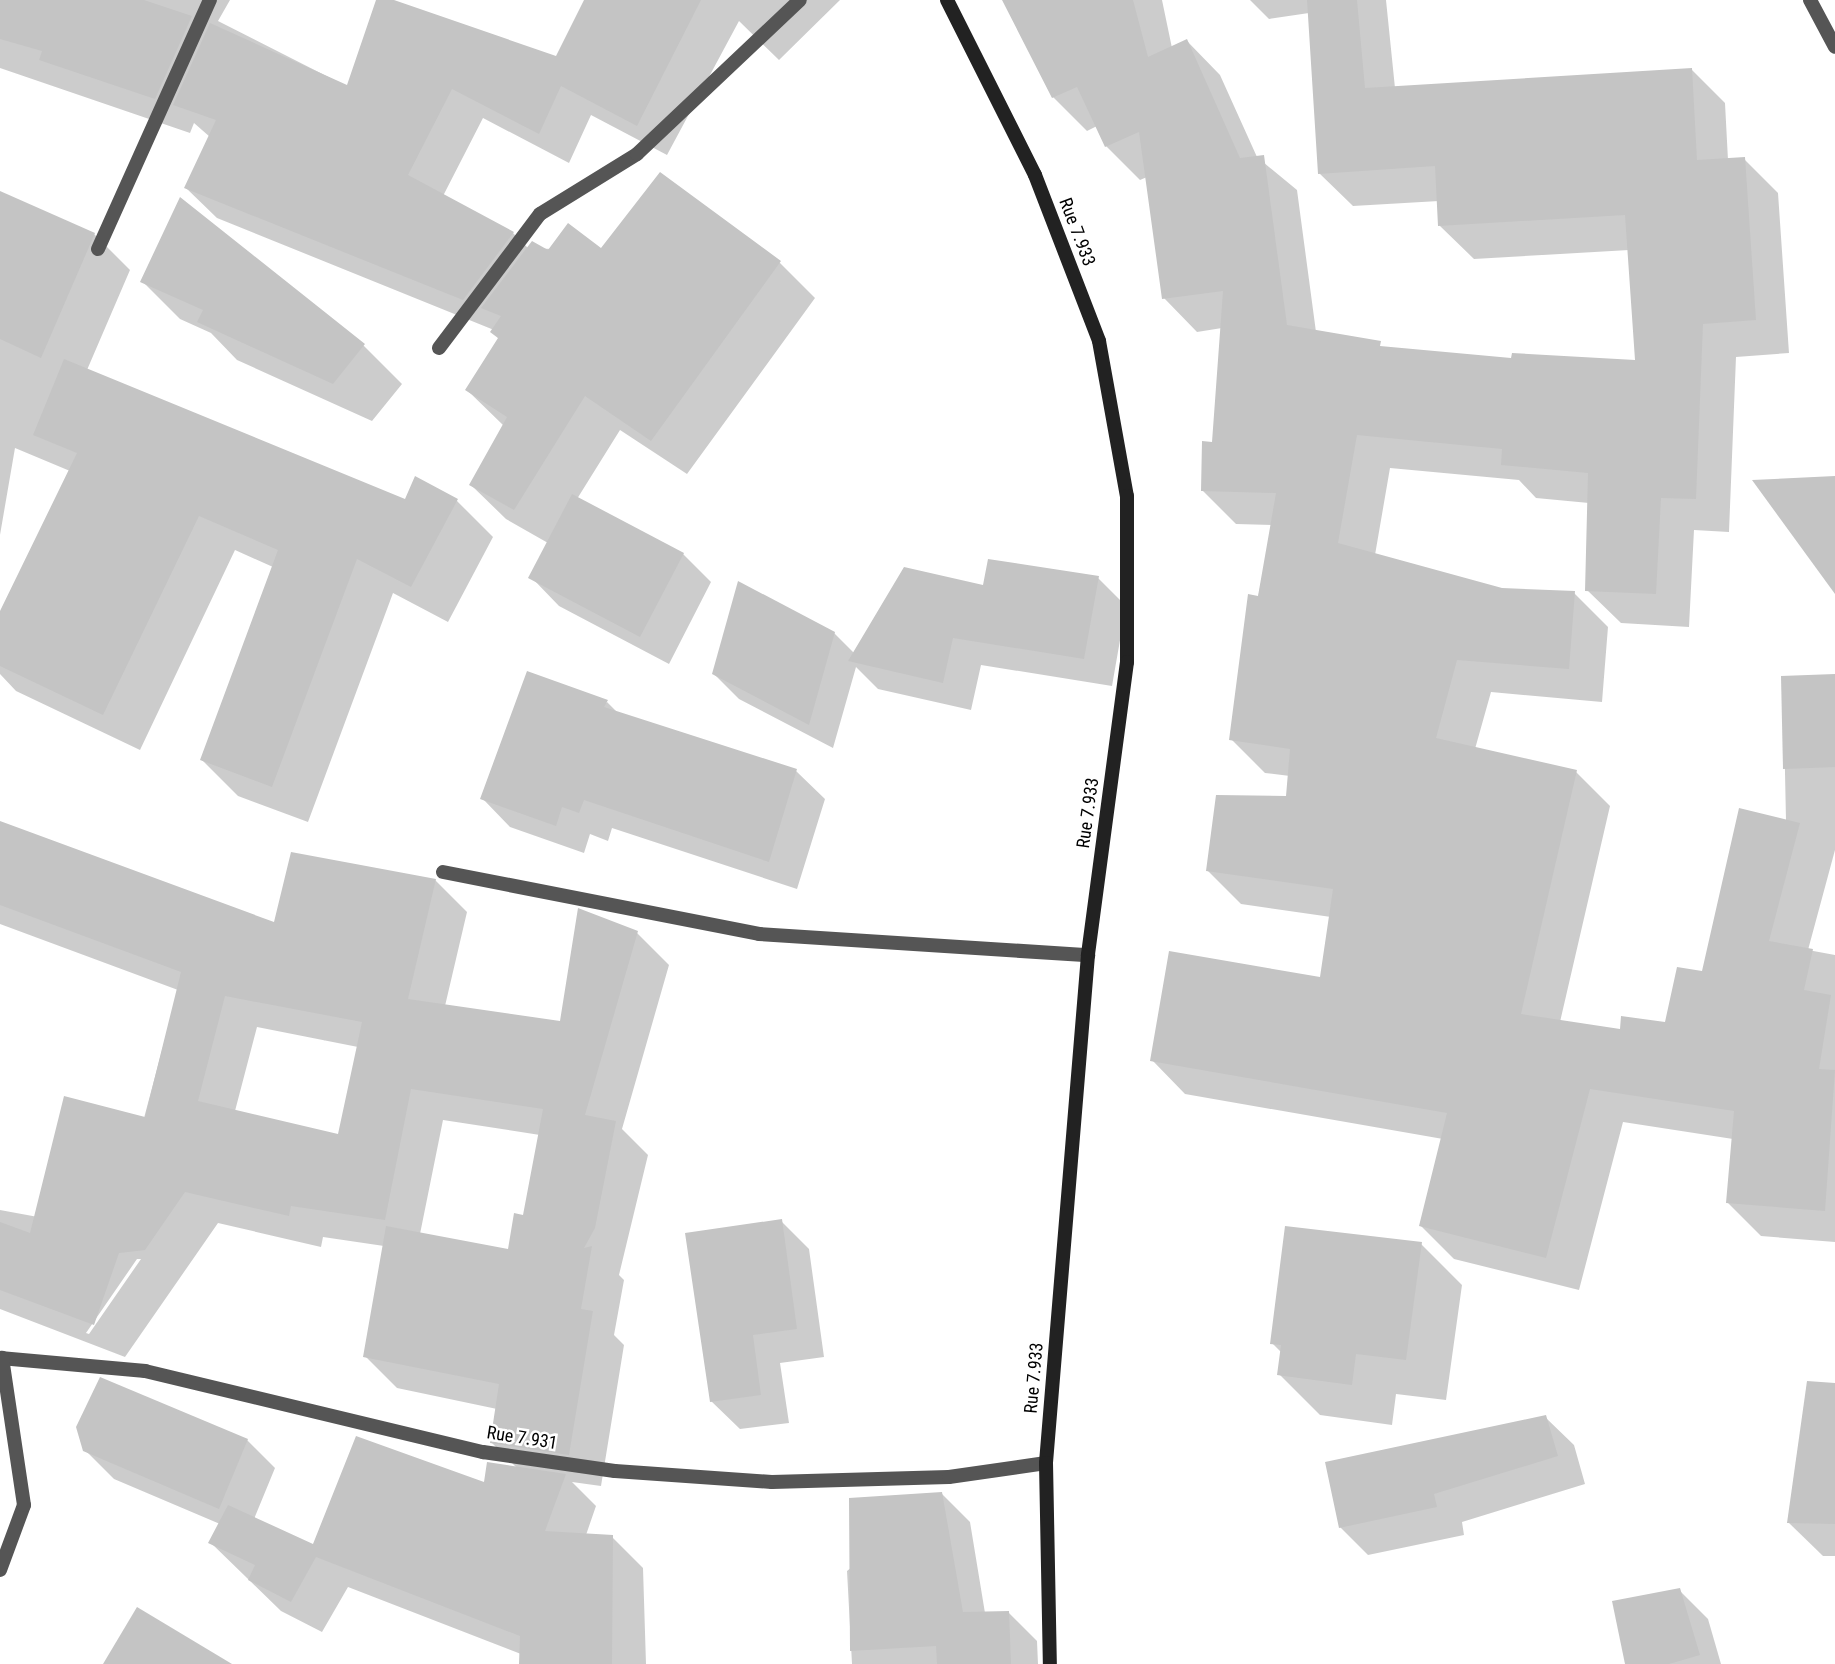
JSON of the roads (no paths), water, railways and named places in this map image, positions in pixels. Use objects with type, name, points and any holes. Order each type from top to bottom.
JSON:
[{"type":"street","points":[[97,249],[210,0]]},
{"type":"street","points":[[439,348],[540,214],[637,154],[800,0]]},
{"type":"street","name":"Rue 7.933","points":[[947,0],[1035,175],[1099,341],[1127,496],[1127,662],[1088,955],[1046,1463],[1050,1664]]},
{"type":"street","points":[[1810,0],[1835,47]]},
{"type":"street","points":[[443,872],[759,934],[1088,955]]},
{"type":"street","points":[[0,1570],[24,1505],[1,1358]]},
{"type":"street","name":"Rue 7.931","points":[[1,1358],[145,1371],[483,1452],[615,1471],[772,1482],[949,1477],[1046,1463]]}]
